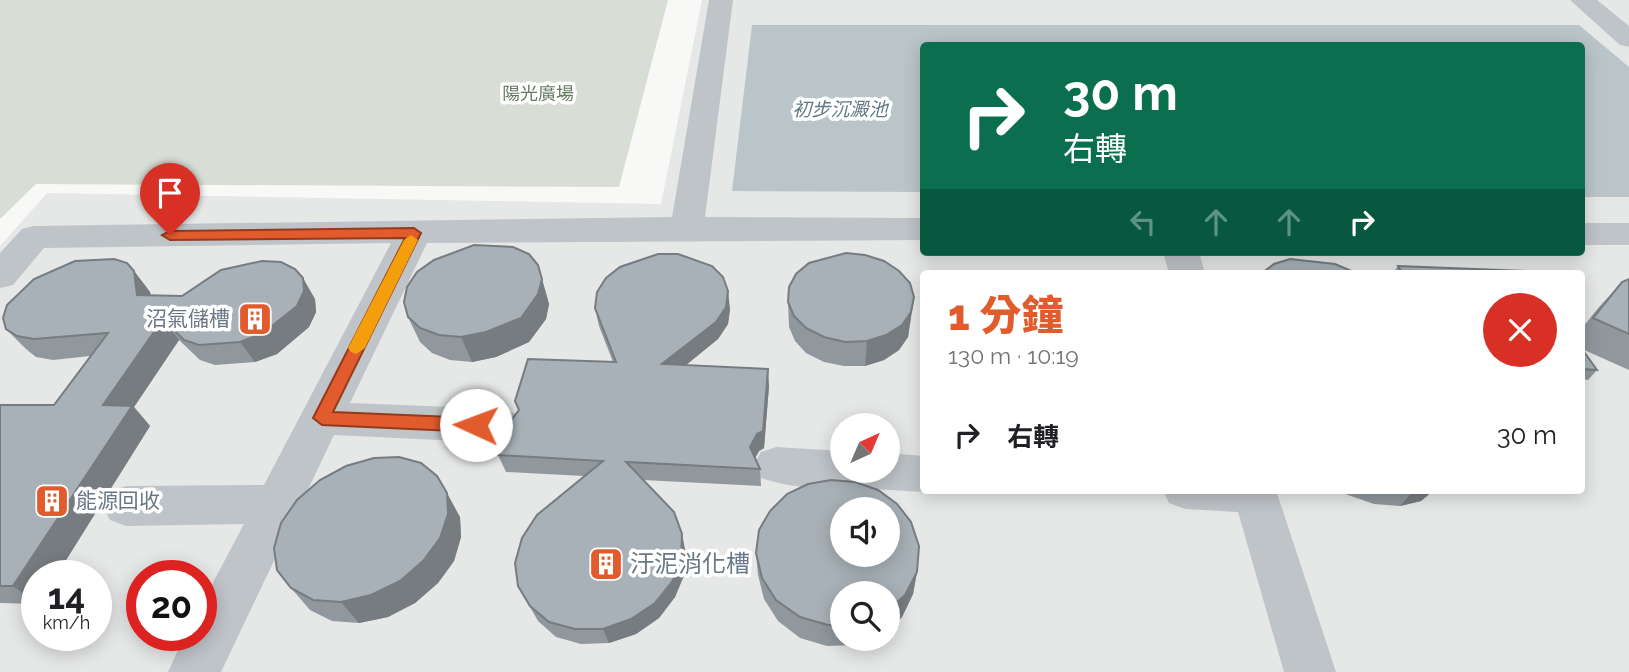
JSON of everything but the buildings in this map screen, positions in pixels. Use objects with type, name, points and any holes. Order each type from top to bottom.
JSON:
[{"type":"lane","points":[[687,228],[721,0]]},
{"type":"lane","points":[[1582,0],[1629,39]]},
{"type":"lane","points":[[0,276],[34,237],[687,228],[920,229]]},
{"type":"lane","points":[[194,672],[414,233]]},
{"type":"lane","points":[[1585,234],[1629,234]]},
{"type":"lane","points":[[322,418],[502,426]]},
{"type":"lane","points":[[776,465],[830,468]]},
{"type":"lane","points":[[900,473],[920,474]]},
{"type":"lane","points":[[1255,494],[1310,672]]},
{"type":"lane","points":[[125,506],[278,504]]},
{"type":"shaded area","points":[[702,0],[1629,0],[1629,672],[0,672],[0,246],[47,193],[661,204]]},
{"type":"green space","name":"陽光廣場","points":[[0,0],[668,0],[619,187],[36,184],[0,219]]},
{"type":"water","name":"初步沉澱池","points":[[752,25],[1579,25],[1629,67],[1629,197],[1585,197],[1585,42],[920,42],[920,192],[732,191]]},
{"type":"slow traffic","points":[[356,348],[411,240]]},
{"type":"place","name":"沼氣儲槽","points":[[255,319]]},
{"type":"place","name":"能源回收","points":[[52,501]]},
{"type":"place","name":"汙泥消化槽","points":[[606,564]]},
{"type":"route","points":[[170,235],[414,233],[322,418],[476,425]]}]
